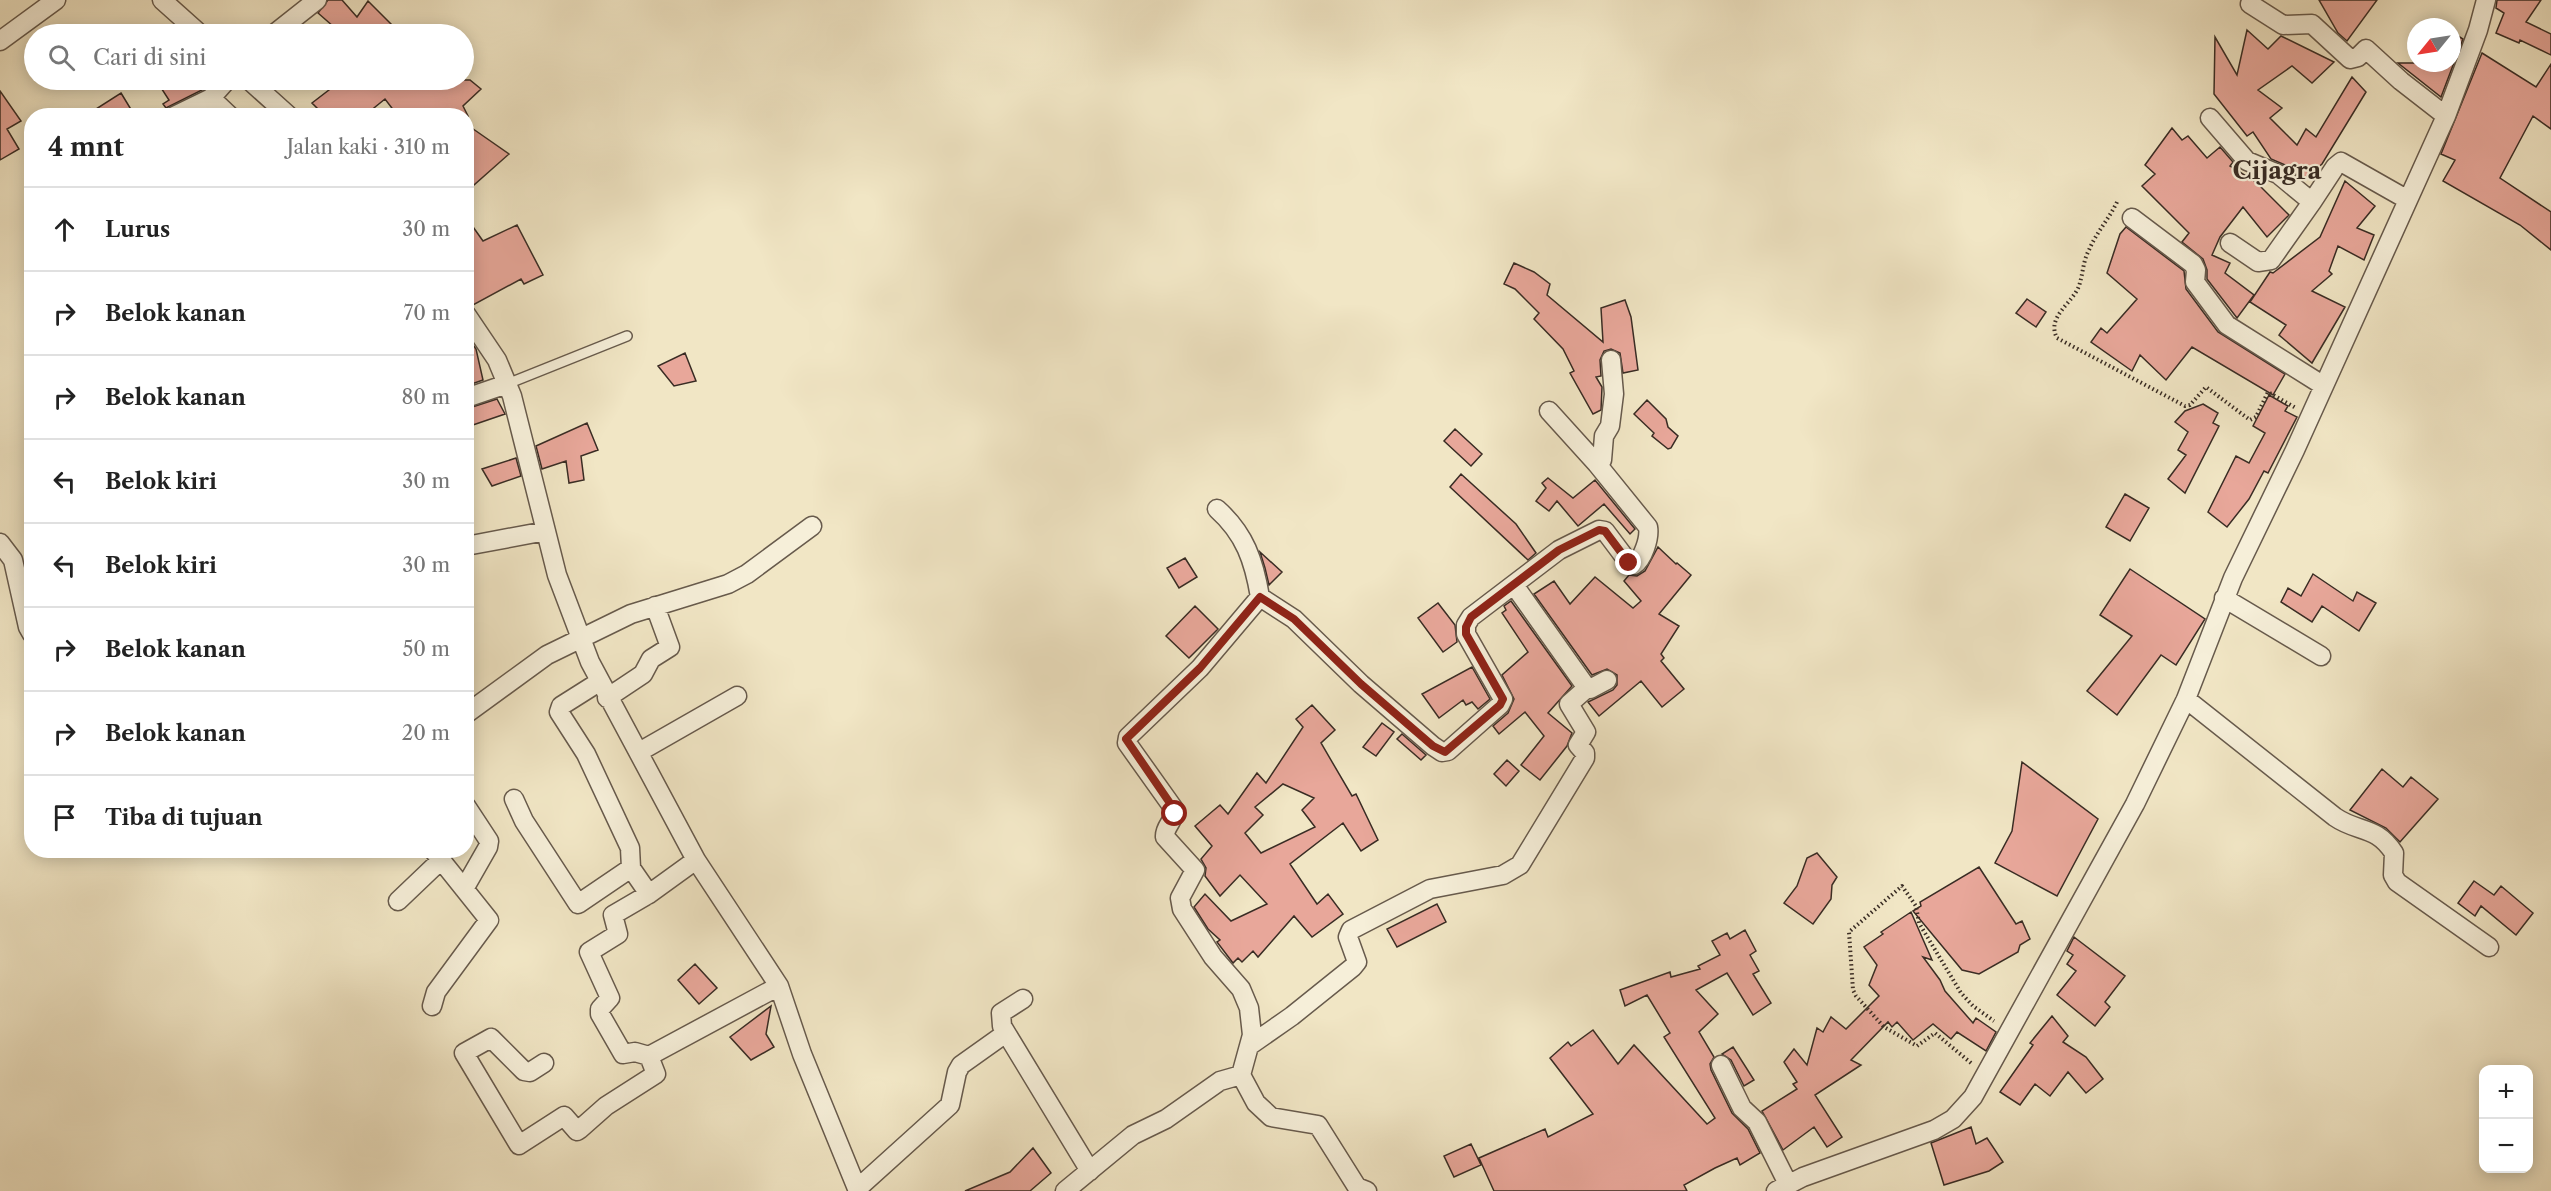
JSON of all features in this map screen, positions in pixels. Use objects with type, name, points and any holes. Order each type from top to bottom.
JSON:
[{"type":"street","points":[[0,41],[56,0]]},
{"type":"street","points":[[162,0],[189,24]]},
{"type":"street","points":[[287,24],[317,0]]},
{"type":"street","points":[[1721,1065],[1742,1108],[1757,1122],[1782,1188],[1934,1130],[1966,1108],[1986,1076],[2135,804],[2186,699],[2224,598],[2324,386],[2446,116],[2478,30],[2486,0]]},
{"type":"street","points":[[2250,4],[2283,25],[2312,24],[2350,58],[2358,57],[2366,49],[2401,81],[2446,116]]},
{"type":"street","points":[[190,108],[211,98],[218,90]]},
{"type":"street","points":[[260,90],[281,108]]},
{"type":"street","points":[[211,98],[222,108]]},
{"type":"street","points":[[2210,118],[2247,161],[2278,174],[2312,202]]},
{"type":"street","points":[[2230,243],[2258,262],[2271,260],[2335,167],[2342,162],[2408,200]]},
{"type":"street","points":[[2132,218],[2193,264],[2196,270],[2195,282],[2228,325],[2324,386]]},
{"type":"street","points":[[474,326],[497,360],[507,384],[557,575],[580,639],[603,690],[639,752],[696,860],[779,986],[802,1054],[857,1190],[950,1105],[957,1072],[961,1065],[1006,1033]]},
{"type":"street","points":[[1597,464],[1602,460],[1604,436],[1610,426],[1614,394],[1611,360]]},
{"type":"street","points":[[474,395],[507,384]]},
{"type":"street","points":[[1217,509],[1229,520],[1247,545],[1260,597],[1294,619],[1361,684],[1442,752],[1448,751],[1502,702],[1500,691],[1469,639],[1466,627],[1471,617],[1559,550],[1601,529],[1629,563],[1634,565],[1639,561],[1648,537],[1648,527],[1597,464],[1549,411]]},
{"type":"street","points":[[474,708],[547,655],[631,614],[728,584],[747,574],[813,526]]},
{"type":"street","points":[[474,544],[546,531]]},
{"type":"street","points":[[0,543],[13,560],[24,609]]},
{"type":"street","points":[[1514,585],[1587,688]]},
{"type":"street","points":[[1260,597],[1200,668],[1126,739],[1174,809],[1175,814],[1166,830],[1165,837],[1194,870],[1180,898],[1182,909],[1213,957],[1242,989],[1251,1021],[1249,1046],[1241,1076],[1256,1103],[1271,1117],[1318,1125],[1357,1188],[1367,1191]]},
{"type":"street","points":[[2224,598],[2321,656]]},
{"type":"street","points":[[649,894],[631,868],[630,848],[586,754],[559,712],[561,706],[643,674],[651,659],[670,647],[655,606]]},
{"type":"street","points":[[1249,1046],[1292,1016],[1353,967],[1357,962],[1348,937],[1351,930],[1430,889],[1503,875],[1520,866],[1585,758],[1585,753],[1578,745],[1587,732],[1569,704],[1587,688],[1590,689],[1607,680]]},
{"type":"street","points":[[639,752],[737,696]]},
{"type":"street","points":[[2186,699],[2346,825],[2375,832],[2394,853],[2394,875],[2397,882],[2489,946]]},
{"type":"street","points":[[514,799],[524,821],[578,904],[631,868]]},
{"type":"street","points":[[464,889],[488,847],[489,841],[474,818]]},
{"type":"street","points":[[398,901],[434,858]]},
{"type":"street","points":[[432,1006],[436,992],[488,922],[439,858]]},
{"type":"street","points":[[696,860],[649,894],[613,915],[618,934],[589,952],[610,998],[600,1009],[600,1014],[624,1054],[635,1053],[649,1056],[779,986]]},
{"type":"street","points":[[1023,999],[999,1016],[1006,1033],[1090,1171]]},
{"type":"street","points":[[544,1064],[530,1072],[524,1071],[491,1038],[464,1053],[519,1145],[564,1116],[576,1131],[580,1129],[606,1106],[656,1074],[649,1056]]},
{"type":"street","points":[[1065,1191],[1140,1131],[1166,1119],[1221,1081],[1241,1076]]},
{"type":"lane","points":[[507,384],[627,336]]},
{"type":"path","points":[[2116,202],[2109,220],[2089,249],[2079,286],[2055,323],[2054,331],[2057,338],[2185,406],[2190,405],[2206,387],[2250,420],[2256,417],[2268,392],[2310,416]]},
{"type":"path","points":[[1986,1076],[1935,1033],[1916,1046],[1884,1027],[1853,990],[1849,932],[1902,886],[1916,906],[1918,919],[1961,993],[1973,1006],[2010,1032]]},
{"type":"building","points":[[328,0],[342,0],[357,17],[368,1],[391,24],[331,24],[318,13]]},
{"type":"building","points":[[2319,0],[2377,0],[2347,41],[2338,33]]},
{"type":"building","points":[[2497,0],[2541,0],[2526,22],[2551,34],[2551,55],[2520,40],[2519,43],[2496,33],[2504,13],[2496,8]]},
{"type":"building","points":[[2247,30],[2268,49],[2281,36],[2334,62],[2312,83],[2292,66],[2258,90],[2282,108],[2270,118],[2297,145],[2306,129],[2316,137],[2352,77],[2366,92],[2322,164],[2303,180],[2285,165],[2271,159],[2253,132],[2247,136],[2214,94],[2215,37],[2237,75]]},
{"type":"building","points":[[2482,53],[2536,87],[2551,64],[2551,129],[2533,116],[2500,178],[2551,212],[2551,250],[2520,225],[2443,181],[2455,160],[2441,154]]},
{"type":"building","points":[[2398,63],[2407,63],[2407,70]]},
{"type":"building","points":[[2409,72],[2450,72],[2441,97]]},
{"type":"building","points":[[474,83],[481,89],[463,106],[464,108],[392,108],[385,99],[374,108],[317,108],[312,103],[329,90],[474,90]]},
{"type":"building","points":[[162,90],[202,90],[166,108],[163,104],[169,100]]},
{"type":"building","points":[[0,91],[21,121],[7,129],[19,149],[0,160]]},
{"type":"building","points":[[121,93],[130,108],[98,108]]},
{"type":"building","points":[[2172,128],[2182,140],[2188,136],[2207,158],[2220,147],[2233,162],[2230,166],[2256,182],[2289,215],[2267,237],[2243,207],[2220,237],[2212,255],[2230,263],[2225,273],[2254,295],[2237,318],[2207,279],[2203,259],[2182,242],[2189,233],[2142,186],[2155,174],[2145,165]]},
{"type":"building","points":[[474,130],[509,154],[474,185]]},
{"type":"building","points":[[2345,181],[2375,206],[2357,228],[2374,235],[2364,260],[2338,246],[2329,271],[2332,274],[2312,291],[2345,307],[2312,363],[2279,335],[2286,325],[2250,302],[2270,272],[2273,273],[2320,237]]},
{"type":"building","points":[[517,225],[543,275],[524,284],[521,279],[474,304],[474,228],[483,241]]},
{"type":"building","points":[[2126,227],[2184,271],[2186,289],[2218,332],[2285,374],[2273,395],[2192,347],[2166,380],[2140,355],[2132,371],[2091,342],[2101,328],[2107,333],[2137,299],[2107,273],[2120,234]]},
{"type":"building","points":[[1514,263],[1534,272],[1550,284],[1547,295],[1603,342],[1601,308],[1625,300],[1631,317],[1638,370],[1623,373],[1620,353],[1611,349],[1604,351],[1600,360],[1601,376],[1596,377],[1602,387],[1601,410],[1593,414],[1570,373],[1574,371],[1563,349],[1534,319],[1539,313],[1515,289],[1504,284]]},
{"type":"building","points":[[2027,299],[2046,312],[2036,327],[2016,313]]},
{"type":"building","points":[[474,346],[476,349],[483,380],[474,383]]},
{"type":"building","points":[[685,353],[696,381],[674,386],[658,366]]},
{"type":"building","points":[[2269,395],[2288,406],[2285,411],[2297,417],[2268,473],[2264,471],[2249,499],[2227,527],[2208,512],[2236,456],[2249,463],[2265,433],[2253,426]]},
{"type":"building","points":[[497,399],[505,414],[474,425],[474,406]]},
{"type":"building","points":[[1647,400],[1666,419],[1668,427],[1678,436],[1671,448],[1668,449],[1652,436],[1654,433],[1634,414]]},
{"type":"building","points":[[2203,404],[2218,413],[2213,423],[2219,426],[2185,493],[2168,479],[2186,455],[2178,450],[2188,432],[2175,422],[2185,411]]},
{"type":"building","points":[[587,423],[598,450],[581,456],[584,480],[569,483],[566,461],[542,469],[536,446]]},
{"type":"building","points":[[1455,429],[1482,454],[1471,466],[1444,441]]},
{"type":"building","points":[[516,458],[521,476],[492,486],[482,469]]},
{"type":"building","points":[[1461,474],[1516,524],[1536,553],[1528,560],[1450,487]]},
{"type":"building","points":[[1548,478],[1573,498],[1595,480],[1635,529],[1630,534],[1604,504],[1578,526],[1557,501],[1549,511],[1536,501],[1546,488],[1542,483]]},
{"type":"building","points":[[2125,494],[2149,508],[2130,541],[2106,527]]},
{"type":"building","points":[[1658,547],[1691,575],[1659,614],[1679,626],[1661,654],[1664,658],[1661,661],[1684,689],[1662,707],[1641,681],[1599,716],[1588,702],[1613,690],[1617,685],[1617,675],[1607,669],[1592,675],[1534,594],[1554,581],[1570,604],[1595,577],[1633,608],[1641,601],[1624,581],[1629,575],[1637,576],[1645,571]]},
{"type":"building","points":[[1260,552],[1282,572],[1269,585],[1265,568]]},
{"type":"building","points":[[1185,558],[1197,577],[1179,588],[1167,568]]},
{"type":"building","points":[[2130,569],[2205,619],[2176,665],[2161,655],[2117,715],[2087,691],[2132,636],[2100,615]]},
{"type":"building","points":[[2313,574],[2353,601],[2357,592],[2376,603],[2359,631],[2322,606],[2312,622],[2281,602],[2288,588],[2301,596]]},
{"type":"building","points":[[1511,601],[1572,686],[1548,713],[1572,733],[1567,746],[1540,780],[1521,765],[1544,736],[1525,712],[1499,734],[1493,726],[1508,713],[1514,699],[1502,675],[1528,652],[1502,613],[1506,610],[1504,606]]},
{"type":"building","points":[[1438,603],[1455,625],[1457,642],[1443,652],[1418,618]]},
{"type":"building","points":[[1195,606],[1218,629],[1189,658],[1166,636]]},
{"type":"building","points":[[1472,667],[1490,699],[1478,709],[1472,702],[1466,705],[1463,700],[1439,718],[1422,694]]},
{"type":"building","points":[[1312,705],[1335,730],[1321,743],[1352,796],[1356,794],[1378,840],[1361,851],[1343,823],[1290,864],[1317,904],[1328,894],[1343,914],[1312,937],[1294,916],[1258,957],[1253,951],[1242,962],[1238,958],[1233,963],[1217,942],[1220,940],[1208,929],[1194,907],[1205,894],[1231,921],[1267,904],[1240,875],[1220,896],[1205,876],[1206,868],[1201,859],[1212,846],[1195,826],[1220,805],[1228,814],[1257,773],[1266,783],[1303,727],[1296,719]],"holes":[[[1283,784],[1314,798],[1302,810],[1315,827],[1261,853],[1245,833],[1263,815],[1255,807]]]},
{"type":"building","points":[[1382,723],[1394,732],[1376,756],[1363,747]]},
{"type":"building","points":[[1402,734],[1426,755],[1421,760],[1397,739]]},
{"type":"building","points":[[1507,760],[1519,771],[1506,786],[1494,774]]},
{"type":"building","points":[[2022,762],[2098,819],[2057,896],[1995,863],[2012,831]]},
{"type":"building","points":[[2382,769],[2403,787],[2411,777],[2438,799],[2400,842],[2386,828],[2350,810]]},
{"type":"building","points":[[1817,853],[1837,877],[1832,885],[1831,899],[1813,924],[1784,903],[1797,886],[1807,858]]},
{"type":"building","points":[[1979,867],[2016,924],[2022,921],[2030,939],[2020,945],[2018,952],[1979,974],[1962,970],[1913,911],[1921,906],[1920,902]]},
{"type":"building","points":[[2474,881],[2494,895],[2501,886],[2533,913],[2516,935],[2481,906],[2475,916],[2458,903]]},
{"type":"building","points":[[1437,904],[1446,922],[1397,947],[1387,929]]},
{"type":"building","points":[[1911,912],[1932,960],[1923,957],[1945,991],[1973,1023],[1976,1018],[1996,1032],[1986,1051],[1957,1032],[1951,1039],[1933,1024],[1913,1040],[1897,1022],[1892,1027],[1888,1022],[1851,1060],[1861,1065],[1815,1095],[1842,1137],[1827,1147],[1814,1127],[1783,1150],[1762,1111],[1797,1089],[1793,1084],[1797,1082],[1784,1062],[1794,1049],[1807,1065],[1817,1028],[1823,1032],[1831,1017],[1846,1029],[1879,996],[1869,985],[1877,965],[1864,947],[1883,934],[1881,932]]},
{"type":"building","points":[[1745,930],[1756,951],[1750,955],[1759,971],[1753,974],[1771,1003],[1753,1015],[1727,973],[1696,990],[1718,1014],[1699,1032],[1714,1057],[1710,1064],[1711,1070],[1732,1113],[1748,1129],[1760,1153],[1740,1165],[1737,1158],[1715,1168],[1684,1185],[1687,1191],[1494,1191],[1479,1158],[1545,1129],[1548,1137],[1593,1114],[1550,1058],[1568,1042],[1571,1046],[1593,1030],[1618,1064],[1634,1045],[1707,1124],[1715,1118],[1664,1037],[1670,1033],[1647,995],[1625,1006],[1620,990],[1670,972],[1671,977],[1700,969],[1698,966],[1720,955],[1712,941],[1727,933],[1730,939]]},
{"type":"building","points":[[2074,937],[2125,976],[2105,1002],[2110,1007],[2095,1026],[2057,995],[2076,971],[2067,964],[2073,955],[2067,951]]},
{"type":"building","points":[[695,964],[717,988],[699,1004],[678,980]]},
{"type":"building","points":[[771,1006],[766,1034],[774,1047],[751,1060],[730,1037]]},
{"type":"building","points":[[2052,1016],[2068,1036],[2063,1042],[2086,1057],[2103,1079],[2086,1093],[2068,1072],[2050,1096],[2035,1084],[2020,1105],[2000,1092],[2033,1045],[2030,1043]]},
{"type":"building","points":[[1733,1047],[1754,1080],[1744,1086],[1731,1060],[1722,1054]]},
{"type":"building","points":[[1971,1127],[1976,1144],[1987,1138],[2003,1162],[1989,1171],[1944,1185],[1931,1143]]},
{"type":"building","points":[[1471,1144],[1481,1165],[1454,1177],[1444,1156]]},
{"type":"building","points":[[1033,1148],[1051,1173],[1030,1191],[965,1191],[1010,1172]]},
{"type":"district","name":"Cijagra","points":[[2277,170]]},
{"type":"route","points":[[1175,814],[1174,809],[1126,739],[1200,668],[1260,597],[1294,619],[1361,684],[1433,746],[1445,752],[1500,705],[1503,699],[1466,634],[1468,620],[1559,550],[1601,529],[1605,531],[1629,563]]}]
